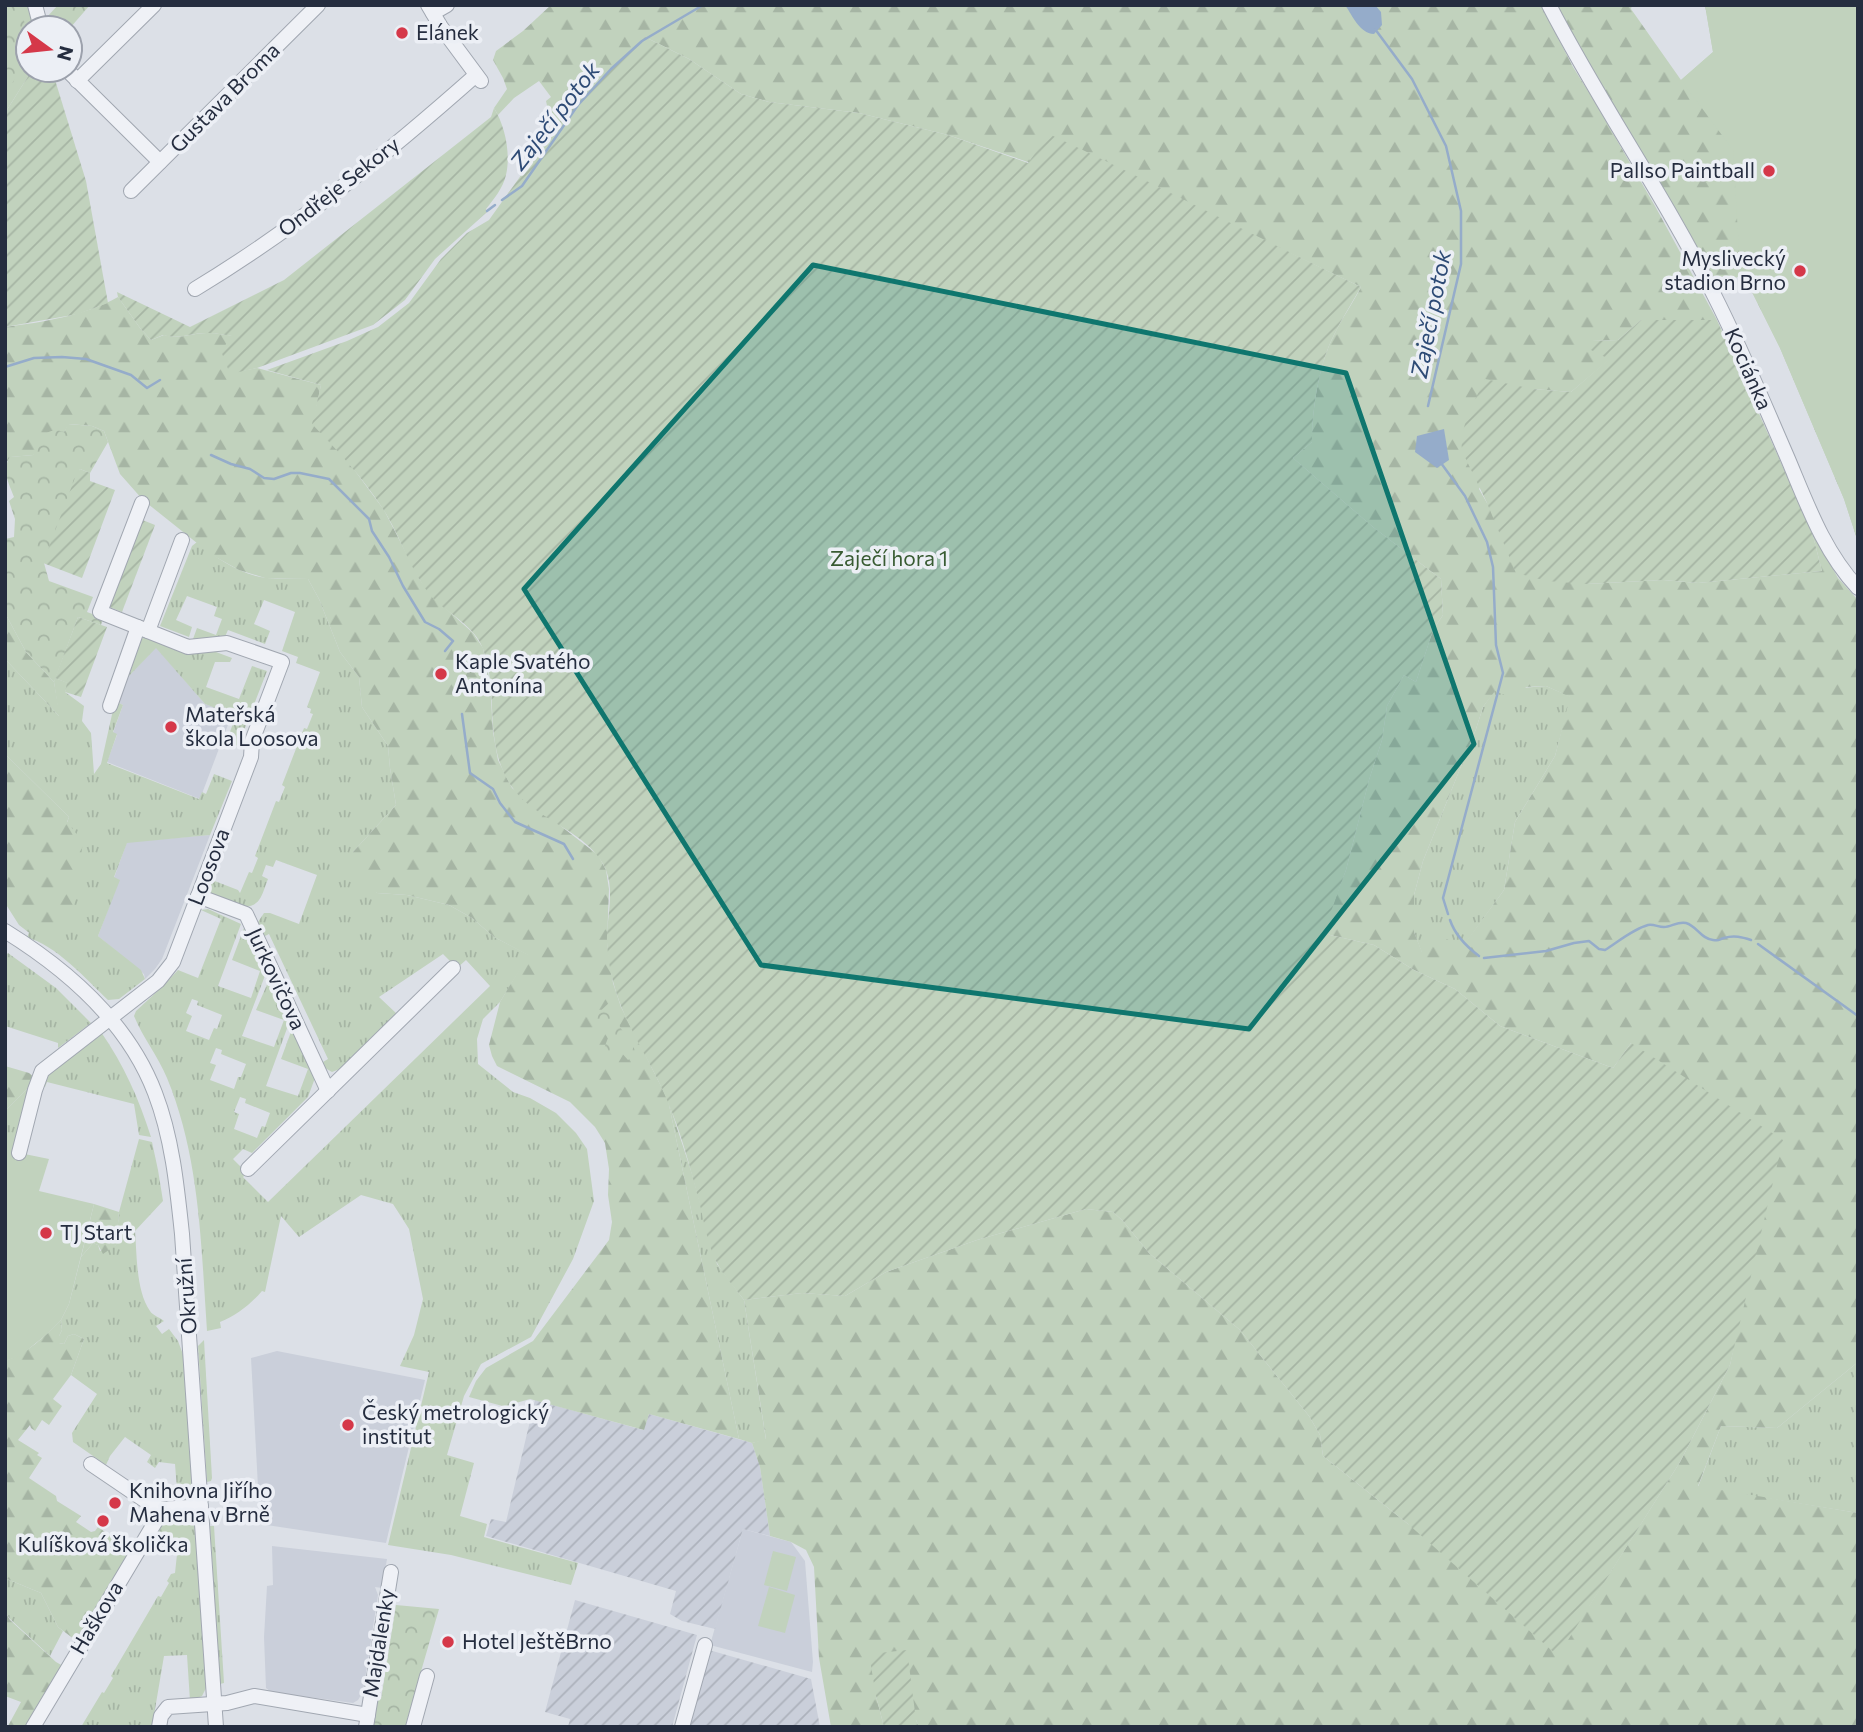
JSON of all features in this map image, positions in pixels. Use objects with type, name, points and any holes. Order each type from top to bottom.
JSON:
[{"type":"street","points":[[84,74],[154,5]]},
{"type":"street","name":"Gustava Broma","points":[[131,191],[318,5]]},
{"type":"street","points":[[430,9],[447,5]]},
{"type":"street","name":"Kociánka","points":[[1549,5],[1583,69],[1675,223],[1713,293],[1742,353],[1818,530],[1839,566],[1858,588]]},
{"type":"street","name":"Ondřeje Sekory","points":[[195,289],[237,264],[347,184],[478,78],[430,9]]},
{"type":"street","points":[[80,84],[160,162]]},
{"type":"street","name":"Loosova","points":[[19,1153],[43,1071],[158,981],[173,962],[251,757],[252,741],[282,662],[227,643],[188,647],[100,612],[142,503]]},
{"type":"street","points":[[110,706],[182,540]]},
{"type":"street","name":"Jurkovičova","points":[[198,897],[246,914],[328,1091]]},
{"type":"street","name":"Okružní","points":[[5,931],[56,965],[111,1018],[126,1038],[154,1092],[171,1153],[182,1234],[216,1727]]},
{"type":"street","points":[[248,1169],[453,968]]},
{"type":"street","points":[[91,1464],[153,1506],[163,1509],[201,1506]]},
{"type":"street","name":"Haškova","points":[[33,1727],[163,1509]]},
{"type":"street","name":"Majdalenky","points":[[159,1727],[161,1716],[168,1707],[227,1703],[254,1696],[367,1721],[391,1572]]},
{"type":"street","points":[[682,1727],[705,1645]]},
{"type":"street","points":[[412,1727],[427,1676]]},
{"type":"highlighted area","points":[[813,265],[1346,373],[1474,744],[1249,1029],[761,965],[524,589]]},
{"type":"shaded area","name":"Mateřská škola Loosova","points":[[156,647],[205,704],[232,714],[200,799],[107,762],[117,735],[113,733],[123,705],[119,703],[128,677]]},
{"type":"shaded area","points":[[210,835],[162,959],[145,979],[144,974],[98,936],[119,880],[114,878],[127,842]]},
{"type":"shaded area","name":"Český metrologický institut","points":[[277,1351],[425,1380],[386,1543],[260,1524],[251,1358]]},
{"type":"shaded area","points":[[535,1400],[643,1430],[649,1414],[752,1443],[760,1467],[770,1536],[743,1529],[715,1629],[682,1621],[670,1614],[676,1591],[486,1536],[491,1519],[506,1522]]},
{"type":"shaded area","points":[[743,1529],[791,1542],[805,1561],[812,1672],[710,1645]]},
{"type":"shaded area","points":[[272,1546],[387,1559],[382,1588],[375,1587],[378,1595],[363,1692],[353,1703],[271,1692],[266,1688],[264,1637],[267,1586],[273,1585]]},
{"type":"shaded area","points":[[575,1600],[697,1635],[672,1727],[568,1727],[570,1719],[545,1712]]},
{"type":"shaded area","points":[[709,1650],[811,1679],[820,1727],[687,1727]]},
{"type":"green space","points":[[5,5],[31,5],[33,14],[14,14],[14,84],[23,84],[5,113]]},
{"type":"green space","points":[[5,5],[20,5],[22,14],[14,14],[14,80],[10,86],[5,87]]},
{"type":"green space","points":[[58,5],[90,5],[82,14],[50,14]]},
{"type":"green space","points":[[551,5],[1541,5],[1573,67],[1655,206],[1717,320],[1641,320],[1618,340],[1592,341],[1610,359],[1571,392],[1533,389],[1479,489],[1487,503],[1586,584],[1663,580],[1698,583],[1822,571],[1812,532],[1838,578],[1858,600],[1858,1362],[1777,1428],[1721,1426],[1698,1486],[1858,1513],[1858,1727],[919,1727],[916,1720],[876,1696],[884,1727],[831,1727],[819,1658],[814,1567],[806,1550],[770,1536],[760,1467],[752,1443],[766,1439],[744,1300],[802,1293],[845,1296],[886,1272],[977,1240],[1086,1209],[1113,1212],[1149,1253],[1240,1330],[1309,1416],[1320,1435],[1323,1456],[1408,1524],[1589,1606],[1680,1462],[1730,1365],[1740,1318],[1631,1043],[1613,1068],[1500,1026],[1455,989],[1414,970],[1374,945],[1323,931],[1346,870],[1382,740],[1387,706],[1404,675],[1416,682],[1433,630],[1443,615],[1441,579],[1373,527],[1293,458],[1312,442],[1315,401],[1324,359],[1337,329],[1361,287],[1271,244],[948,135],[859,113],[769,102],[741,94],[689,59],[645,37],[569,108],[553,132],[546,101],[551,97],[539,81],[514,98],[498,115],[494,108],[507,89],[493,60],[496,51]],"holes":[[[1546,686],[1570,697],[1555,756],[1515,822],[1504,890],[1462,947],[1437,934],[1422,952],[1414,932],[1414,895],[1423,861],[1483,707],[1495,691],[1510,697],[1521,694],[1526,687]]]},
{"type":"green space","name":"Myslivecký stadion Brno","points":[[1557,5],[1632,5],[1631,9],[1681,80],[1713,52],[1705,5],[1858,5],[1858,542],[1844,499],[1780,348],[1743,274],[1719,287],[1684,223],[1604,92]]},
{"type":"green space","name":"Myslivecký stadion Brno","points":[[1705,5],[1858,5],[1858,542],[1844,499],[1780,348],[1740,268],[1733,150],[1681,80],[1713,52]]},
{"type":"green space","name":"Zaječí hora 1","points":[[645,37],[689,59],[741,94],[769,102],[859,113],[948,135],[1028,163],[1049,134],[1361,287],[1337,329],[1324,359],[1315,401],[1312,442],[1293,458],[1373,527],[1441,579],[1443,615],[1433,630],[1416,682],[1404,675],[1387,706],[1382,740],[1346,870],[1324,931],[1330,935],[1374,945],[1414,970],[1455,989],[1500,1026],[1613,1068],[1631,1043],[1783,1140],[1730,1365],[1680,1462],[1558,1656],[1408,1524],[1323,1456],[1320,1435],[1309,1416],[1240,1330],[1149,1253],[1113,1212],[1086,1209],[977,1240],[886,1272],[845,1296],[802,1293],[744,1300],[719,1266],[708,1239],[677,1125],[661,1086],[625,1015],[614,985],[607,943],[610,897],[606,870],[599,857],[588,846],[534,809],[512,787],[497,753],[488,666],[483,649],[468,627],[438,603],[424,587],[375,498],[350,465],[312,424],[321,385],[267,370],[378,327],[409,303],[441,259],[467,233],[489,220],[569,108]]},
{"type":"green space","points":[[23,84],[56,84],[86,181],[108,303],[78,314],[5,327],[5,113]]},
{"type":"green space","points":[[494,108],[504,131],[507,149],[506,175],[500,189],[486,209],[487,212],[435,259],[405,300],[373,325],[257,368],[230,374],[221,351],[232,336],[203,333],[175,337],[163,335],[151,340],[118,297],[117,292],[190,327],[284,280],[491,117]]},
{"type":"green space","points":[[118,297],[151,340],[164,335],[175,337],[203,333],[233,336],[230,373],[257,368],[321,385],[313,424],[347,460],[384,510],[420,580],[433,597],[473,633],[483,648],[490,683],[498,760],[512,788],[598,855],[606,870],[609,889],[607,943],[613,983],[621,1007],[668,1100],[739,1439],[649,1414],[644,1430],[530,1399],[516,1403],[514,1409],[469,1397],[486,1368],[533,1341],[609,1240],[612,1222],[605,1143],[595,1127],[570,1102],[497,1066],[492,1056],[489,1045],[500,1002],[528,955],[494,937],[472,918],[449,905],[407,895],[377,893],[362,880],[352,861],[353,852],[396,805],[388,746],[362,707],[359,677],[340,652],[308,579],[265,578],[239,570],[212,555],[143,500],[120,474],[104,431],[92,426],[69,424],[64,432],[33,455],[11,457],[5,464],[5,327],[77,314]]},
{"type":"green space","points":[[1641,320],[1717,320],[1812,532],[1822,571],[1698,583],[1663,580],[1586,584],[1547,581],[1516,573],[1462,451],[1465,423],[1485,379],[1533,389],[1571,392],[1609,359],[1585,347],[1592,341],[1618,340]]},
{"type":"green space","points":[[68,424],[92,426],[104,431],[108,442],[90,473],[80,469],[44,563],[49,581],[93,597],[87,612],[103,618],[101,625],[78,617],[54,682],[26,652],[5,613],[5,539],[14,537],[15,519],[9,501],[14,497],[6,467],[10,457],[33,455],[44,436],[52,431],[64,432]]},
{"type":"green space","points":[[80,469],[90,473],[90,481],[115,490],[82,578],[43,563]]},
{"type":"green space","points":[[140,519],[155,525],[122,612],[107,606]]},
{"type":"green space","points":[[197,542],[248,574],[308,579],[319,599],[340,652],[359,677],[362,707],[388,746],[396,805],[353,852],[377,893],[407,895],[449,905],[472,918],[494,937],[529,955],[500,1002],[483,1019],[477,1039],[478,1064],[513,1092],[556,1113],[576,1133],[587,1149],[594,1201],[573,1259],[531,1337],[481,1364],[464,1396],[447,1455],[474,1463],[460,1516],[487,1524],[484,1537],[578,1563],[571,1585],[451,1555],[388,1545],[429,1372],[400,1366],[414,1335],[423,1299],[409,1229],[393,1204],[361,1195],[299,1237],[281,1216],[265,1292],[262,1291],[243,1309],[220,1322],[221,1328],[207,1331],[197,1202],[186,1139],[167,1078],[134,1016],[178,970],[198,978],[221,919],[201,910],[208,909],[241,924],[218,986],[251,998],[260,971],[232,960],[244,928],[266,973],[242,1036],[274,1047],[284,1020],[256,1010],[269,980],[289,1023],[266,1086],[298,1096],[308,1069],[281,1059],[292,1029],[315,1078],[308,1097],[252,1153],[243,1149],[233,1159],[247,1173],[243,1177],[268,1202],[490,986],[466,960],[457,968],[443,954],[379,997],[397,1014],[340,1069],[332,1072],[325,1068],[323,1062],[328,1059],[269,934],[263,937],[258,922],[264,913],[270,913],[299,924],[317,875],[276,860],[273,867],[266,865],[262,876],[268,879],[263,893],[259,900],[249,906],[229,903],[208,891],[212,880],[240,893],[249,872],[252,873],[258,858],[255,856],[276,801],[279,802],[285,787],[282,785],[304,728],[307,729],[313,714],[307,707],[320,672],[296,663],[298,657],[282,651],[295,612],[264,600],[254,624],[270,631],[265,644],[228,630],[223,641],[204,643],[193,639],[197,628],[216,635],[222,619],[214,616],[217,607],[187,596],[176,620],[192,627],[189,637],[160,626],[192,546]],"holes":[[[192,999],[198,1001],[197,1005],[222,1015],[209,1040],[186,1031],[192,1016],[186,1013]],[[216,1048],[222,1050],[221,1054],[246,1064],[234,1089],[210,1080],[216,1065],[210,1063]],[[240,1097],[246,1099],[245,1103],[270,1113],[257,1138],[234,1129],[239,1114],[234,1112]]]},
{"type":"green space","points":[[5,613],[26,652],[54,682],[60,717],[5,659]]},
{"type":"green space","points":[[78,617],[107,627],[81,697],[65,692],[67,683],[55,678]]},
{"type":"green space","points":[[148,636],[208,649],[232,658],[230,662],[215,662],[206,687],[239,699],[252,666],[267,671],[238,746],[226,742],[236,716],[205,704],[156,648],[128,677],[119,703],[123,705],[113,732],[117,734],[107,763],[199,799],[202,792],[206,794],[214,774],[232,781],[210,835],[127,843],[114,877],[120,880],[98,936],[141,970],[145,979],[119,999],[108,1000],[59,955],[27,938],[69,817],[5,754],[5,659],[59,716],[55,678],[68,683],[65,692],[84,706],[82,721],[91,733],[94,774],[101,764],[115,701],[141,639]]},
{"type":"green space","points":[[1546,686],[1571,697],[1555,756],[1515,822],[1504,890],[1462,948],[1422,953],[1414,932],[1414,895],[1423,861],[1483,707],[1495,690]]},
{"type":"green space","points":[[5,754],[69,817],[67,822],[83,842],[73,911],[74,923],[32,935],[19,925],[5,903]]},
{"type":"green space","points":[[8,953],[56,988],[91,1023],[58,1048],[58,1043],[5,1026],[5,956]]},
{"type":"green space","points":[[610,1002],[620,1027],[637,1053],[628,1060],[620,1051],[608,1063],[601,1056],[608,1038],[595,1016]]},
{"type":"green space","points":[[101,1032],[130,1083],[151,1137],[139,1135],[134,1104],[47,1082],[45,1087],[42,1086],[46,1076]]},
{"type":"green space","points":[[5,1066],[34,1077],[32,1084],[5,1111]]},
{"type":"green space","points":[[32,1084],[15,1152],[5,1157],[5,1111]]},
{"type":"green space","points":[[668,1100],[717,1264],[744,1300],[766,1440],[752,1443],[739,1439]]},
{"type":"green space","points":[[139,1139],[152,1142],[163,1201],[135,1231],[142,1293],[150,1311],[164,1321],[156,1326],[162,1334],[169,1329],[178,1341],[185,1360],[193,1489],[188,1498],[178,1502],[175,1464],[159,1462],[155,1468],[147,1462],[151,1455],[125,1437],[106,1465],[73,1442],[72,1433],[97,1394],[71,1375],[84,1339],[74,1334],[68,1336],[64,1344],[59,1343],[61,1320],[69,1304],[81,1257],[93,1243],[98,1245],[100,1251],[116,1245],[119,1212]]},
{"type":"green space","name":"TJ Start","points":[[5,1150],[49,1159],[39,1191],[94,1204],[69,1304],[61,1320],[20,1356],[5,1361]]},
{"type":"green space","points":[[94,1204],[119,1212],[116,1245],[103,1254],[98,1245],[93,1243],[81,1257]]},
{"type":"green space","points":[[61,1320],[59,1343],[64,1344],[68,1336],[74,1334],[84,1339],[71,1375],[53,1399],[62,1406],[49,1425],[42,1420],[35,1431],[30,1425],[18,1440],[39,1453],[37,1455],[42,1458],[29,1478],[81,1516],[76,1522],[91,1532],[98,1527],[130,1550],[78,1642],[58,1627],[41,1593],[7,1579],[5,1581],[5,1361],[28,1349]]},
{"type":"green space","points":[[204,1340],[212,1478],[207,1482],[198,1346]]},
{"type":"green space","points":[[1858,1362],[1858,1513],[1698,1487],[1721,1426],[1777,1428]]},
{"type":"green space","points":[[176,1515],[192,1517],[195,1521],[206,1688],[202,1696],[190,1701],[187,1655],[164,1656],[152,1727],[81,1727],[113,1678],[111,1676],[158,1596],[161,1597],[171,1574],[175,1573],[178,1545],[157,1533],[165,1522]]},
{"type":"green space","points":[[210,1526],[214,1526],[224,1683],[220,1684]]},
{"type":"green space","points":[[773,1551],[796,1557],[787,1591],[764,1585]]},
{"type":"green space","points":[[7,1579],[41,1593],[58,1627],[63,1631],[50,1656],[5,1612]]},
{"type":"green space","points":[[769,1587],[795,1595],[785,1633],[758,1626]]},
{"type":"green space","points":[[396,1605],[439,1609],[405,1727],[372,1727],[375,1699],[381,1699]]},
{"type":"green space","points":[[5,1612],[10,1620],[63,1666],[26,1726],[8,1726],[21,1702],[5,1696]]},
{"type":"green space","points":[[907,1650],[919,1727],[884,1727],[869,1654]]},
{"type":"water","points":[[1345,5],[1375,5],[1381,12],[1382,25],[1374,34],[1364,31]]},
{"type":"water","points":[[1444,429],[1449,460],[1437,468],[1415,452],[1417,436]]},
{"type":"waterway","name":"Zaječí potok","points":[[502,200],[522,186],[578,105],[611,69],[642,41],[703,5]]},
{"type":"waterway","name":"Zaječí potok","points":[[1375,29],[1412,79],[1446,146],[1461,211],[1461,264],[1428,406]]},
{"type":"waterway","name":"Zaječí potok","points":[[487,211],[495,205]]},
{"type":"waterway","name":"Zaječí potok","points":[[5,367],[34,358],[86,359],[131,375],[147,388],[160,380]]},
{"type":"waterway","points":[[211,455],[250,469],[264,478],[274,479],[300,473],[329,479],[369,519],[372,531],[425,622],[453,641],[445,651]]},
{"type":"waterway","points":[[1441,463],[1465,496],[1487,542],[1493,567],[1496,645],[1503,673],[1443,898],[1448,914]]},
{"type":"waterway","points":[[462,714],[470,773],[493,789],[515,822],[564,844],[573,859]]},
{"type":"waterway","points":[[1450,920],[1462,940],[1479,956]]},
{"type":"waterway","points":[[1484,958],[1546,951],[1589,941],[1605,950],[1631,933],[1650,925],[1664,927],[1686,923],[1709,939],[1741,937],[1751,940]]},
{"type":"waterway","points":[[1758,944],[1858,1016]]},
{"type":"place","name":"Elánek","points":[[402,33]]},
{"type":"place","name":"Pallso Paintball","points":[[1769,171]]},
{"type":"place","name":"Myslivecký stadion Brno","points":[[1800,271]]},
{"type":"place","name":"Kaple Svatého Antonína","points":[[441,674]]},
{"type":"place","name":"Mateřská škola Loosova","points":[[171,727]]},
{"type":"place","name":"TJ Start","points":[[46,1233]]},
{"type":"place","name":"Český metrologický institut","points":[[348,1425]]},
{"type":"place","name":"Knihovna Jiřího Mahena v Brně","points":[[115,1503]]},
{"type":"place","name":"Kulíšková školička","points":[[103,1521]]},
{"type":"place","name":"Hotel JeštěBrno","points":[[448,1642]]}]
